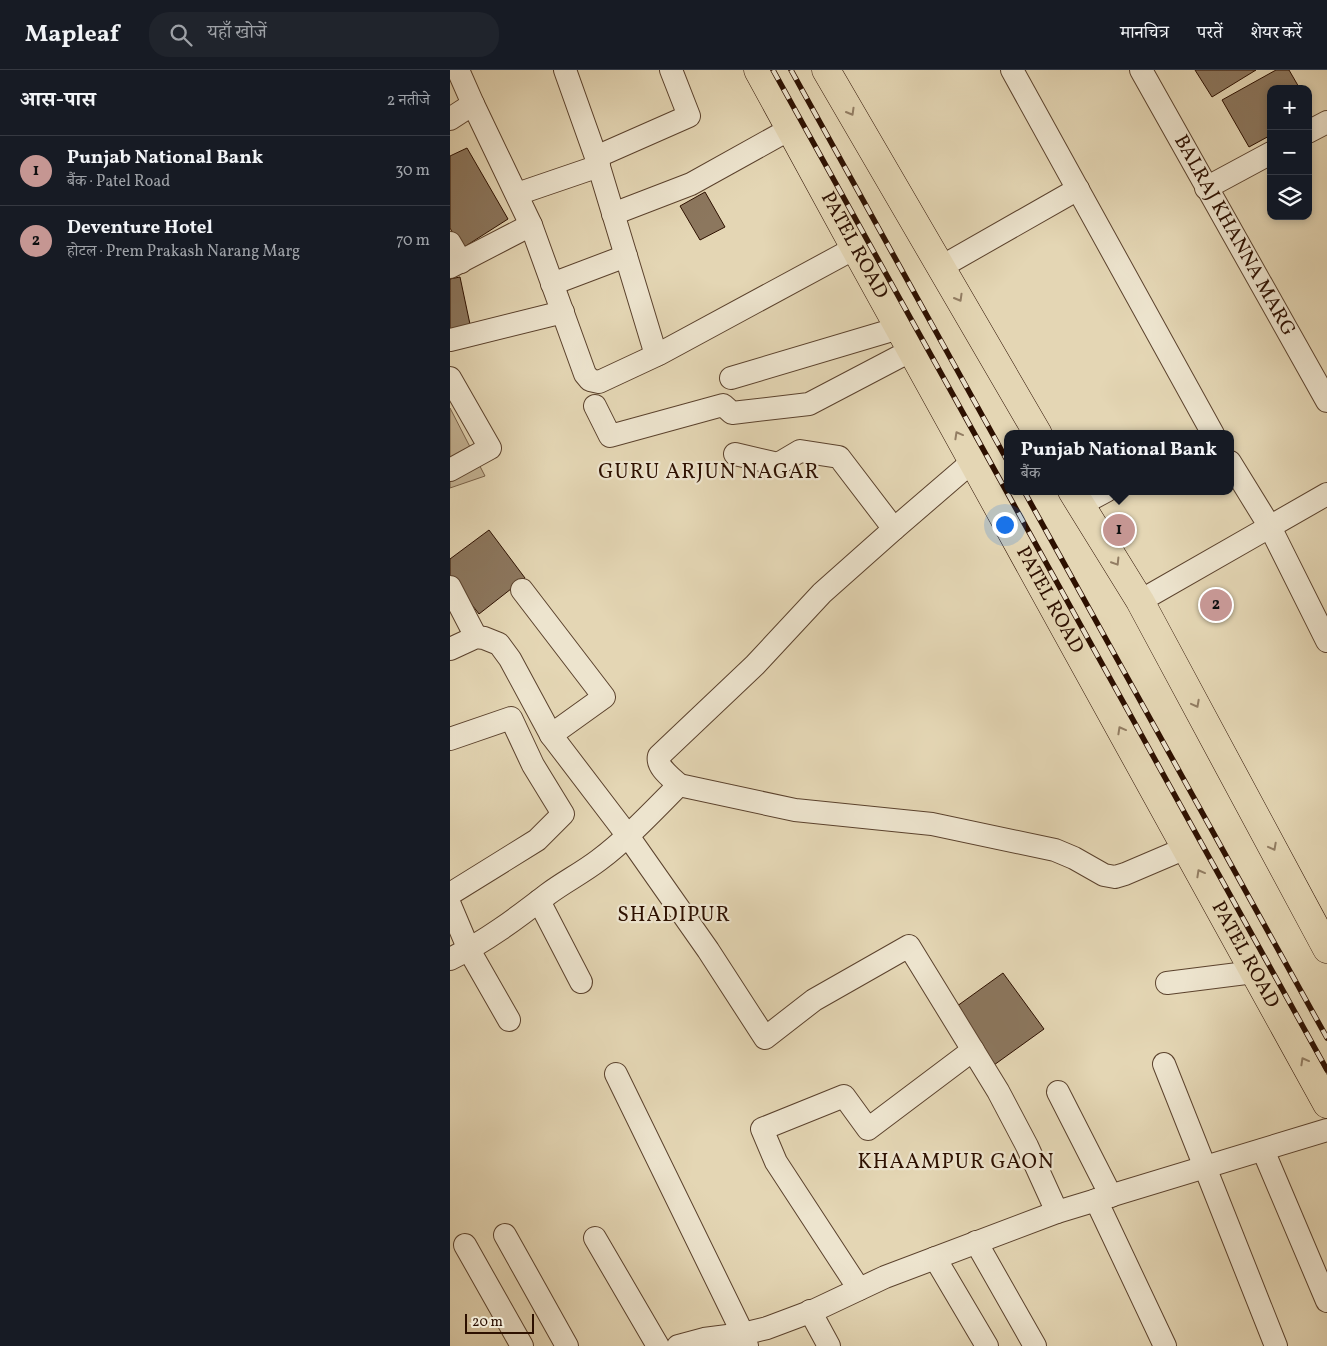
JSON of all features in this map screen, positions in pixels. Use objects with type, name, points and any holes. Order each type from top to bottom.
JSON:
[{"type":"main road","name":"PATEL ROAD","points":[[758,70],[1327,1104]]},
{"type":"main road","points":[[826,70],[1036,430]]},
{"type":"main road","points":[[1076,498],[1140,601],[1327,949]]},
{"type":"street","points":[[458,70],[531,225],[585,374],[590,380],[599,382],[656,355],[855,248]]},
{"type":"street","points":[[565,70],[597,162],[656,355]]},
{"type":"street","points":[[516,194],[597,162],[689,116],[671,70]]},
{"type":"street","points":[[1012,70],[1211,430]]},
{"type":"street","name":"BALRAJ KHANNA MARG","points":[[1141,70],[1327,401]]},
{"type":"street","points":[[450,119],[473,104]]},
{"type":"street","points":[[1312,130],[1327,122]]},
{"type":"street","points":[[613,214],[691,184],[790,129]]},
{"type":"street","points":[[1206,188],[1267,155]]},
{"type":"street","points":[[941,267],[1078,189]]},
{"type":"street","points":[[454,257],[531,225]]},
{"type":"street","points":[[552,284],[626,256]]},
{"type":"street","points":[[450,340],[563,312]]},
{"type":"street","points":[[730,378],[905,339]]},
{"type":"street","points":[[595,406],[610,436],[723,405],[732,414],[809,404],[905,339]]},
{"type":"street","points":[[450,378],[490,448],[450,470]]},
{"type":"street","points":[[735,454],[778,464],[800,452],[839,456],[894,529]]},
{"type":"street","points":[[973,462],[822,593],[755,665],[659,756],[660,765],[679,785],[795,810],[932,824],[1055,850],[1074,858],[1104,875],[1115,877],[1186,848]]},
{"type":"street","points":[[1234,468],[1270,527],[1327,640]]},
{"type":"street","points":[[1140,601],[1327,494]]},
{"type":"street","points":[[1076,498],[1089,495]]},
{"type":"street","points":[[450,588],[476,637]]},
{"type":"street","points":[[522,590],[604,696],[551,735]]},
{"type":"street","points":[[450,649],[476,637],[499,644],[510,659],[551,735],[628,836],[708,950],[765,1038],[814,1000],[909,946],[998,1091],[1027,1146],[1057,1212]]},
{"type":"street","points":[[450,739],[511,718],[533,765],[563,814],[537,840],[450,894]]},
{"type":"street","points":[[460,954],[598,861],[628,836],[679,785]]},
{"type":"street","points":[[539,901],[580,982]]},
{"type":"street","points":[[450,905],[460,954],[509,1020]]},
{"type":"street","points":[[1167,983],[1254,972]]},
{"type":"street","points":[[859,1289],[776,1162],[762,1128],[844,1096],[868,1129],[973,1050]]},
{"type":"street","points":[[1164,1064],[1276,1346]]},
{"type":"street","points":[[616,1074],[745,1340]]},
{"type":"street","points":[[1058,1092],[1165,1346]]},
{"type":"street","points":[[681,1346],[704,1339],[745,1340],[767,1328],[810,1312],[885,1276],[1057,1212],[1327,1130]]},
{"type":"street","points":[[1263,1150],[1327,1302]]},
{"type":"street","points":[[505,1235],[566,1346]]},
{"type":"street","points":[[595,1238],[658,1346]]},
{"type":"street","points":[[976,1242],[1035,1346]]},
{"type":"street","points":[[465,1245],[522,1346]]},
{"type":"street","points":[[935,1258],[987,1346]]},
{"type":"street","points":[[810,1312],[829,1346]]},
{"type":"shaded area","points":[[450,408],[485,476],[450,488]]},
{"type":"building","points":[[1195,70],[1256,70],[1212,97]]},
{"type":"building","points":[[1276,70],[1289,70],[1298,85],[1267,85],[1267,137],[1249,147],[1222,100]]},
{"type":"building","points":[[467,148],[508,219],[461,249],[450,228],[450,156]]},
{"type":"building","points":[[705,192],[725,227],[700,240],[680,206]]},
{"type":"building","points":[[460,277],[471,329],[450,333],[450,279]]},
{"type":"building","points":[[489,530],[525,578],[479,614],[450,576],[450,559]]},
{"type":"building","points":[[1003,973],[1044,1029],[994,1065],[953,1009]]},
{"type":"railway","points":[[773,70],[1004,487]]},
{"type":"railway","points":[[791,70],[1004,455]]},
{"type":"railway","points":[[1008,495],[1327,1070]]},
{"type":"railway","points":[[1026,495],[1327,1038]]},
{"type":"place","name":"Punjab National Bank","points":[[1119,530]]},
{"type":"place","name":"Deventure Hotel","points":[[1216,605]]},
{"type":"district","name":"GURU ARJUN NAGAR","points":[[709,472]]},
{"type":"district","name":"SHADIPUR","points":[[674,915]]},
{"type":"district","name":"KHAAMPUR GAON","points":[[956,1162]]}]
